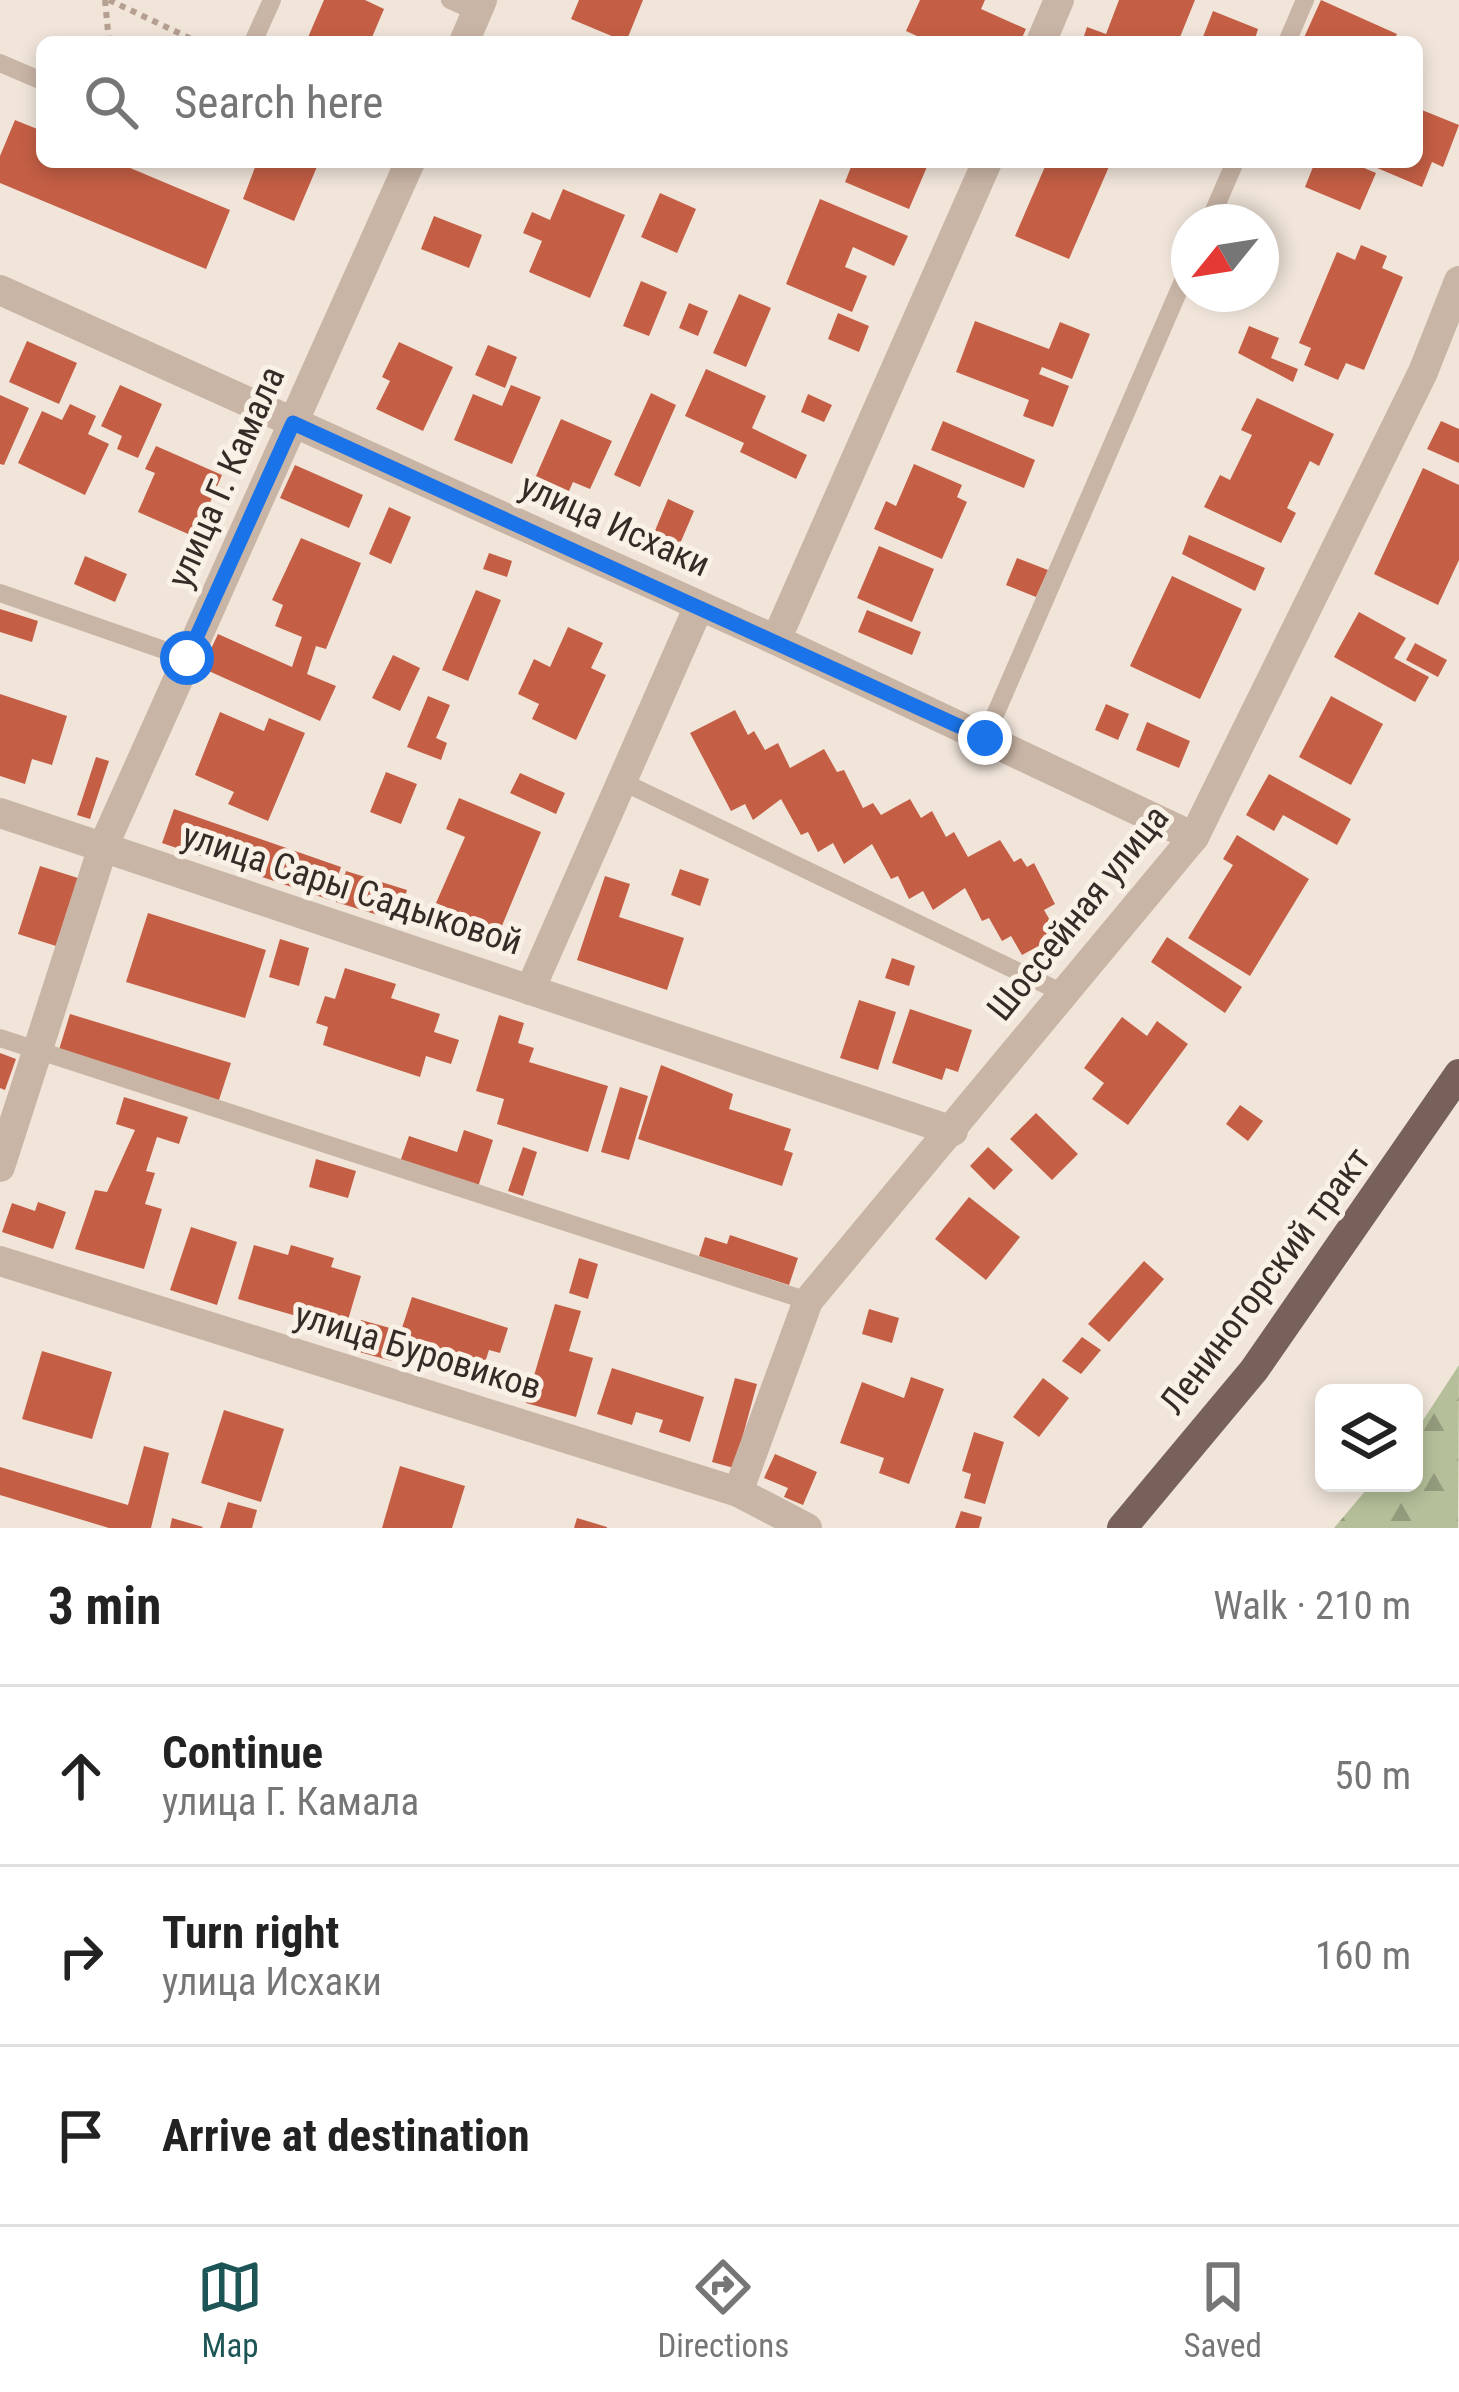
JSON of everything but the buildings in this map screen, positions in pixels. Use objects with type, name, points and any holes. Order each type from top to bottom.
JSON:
[{"type":"main road","name":"Лениногорский тракт","points":[[1123,1528],[1254,1370],[1459,1074]]},
{"type":"street","points":[[1043,36],[1059,0]]},
{"type":"street","points":[[465,36],[470,4]]},
{"type":"street","name":"улица Г. Камала","points":[[0,1167],[103,847],[407,168]]},
{"type":"street","points":[[776,640],[985,168]]},
{"type":"street","name":"Шоссейная улица","points":[[738,1492],[808,1301],[1194,837],[1423,372],[1459,281]]},
{"type":"street","name":"улица Исхаки","points":[[0,290],[776,640],[1194,837]]},
{"type":"street","points":[[530,990],[699,605]]},
{"type":"street","name":"улица Сары Садыковой","points":[[0,813],[953,1131]]},
{"type":"street","name":"улица Буровиков","points":[[0,1261],[738,1492],[807,1528]]},
{"type":"lane","points":[[256,36],[272,0]]},
{"type":"lane","points":[[1290,36],[1305,0]]},
{"type":"lane","points":[[0,63],[36,78]]},
{"type":"lane","points":[[1217,204],[1232,168]]},
{"type":"lane","points":[[985,738],[1171,309]]},
{"type":"lane","points":[[0,593],[187,658]]},
{"type":"lane","points":[[622,782],[1063,993]]},
{"type":"lane","points":[[0,1039],[808,1301]]},
{"type":"path","points":[[110,36],[107,0],[185,36]]},
{"type":"green space","points":[[1459,1365],[1458,1528],[1334,1528],[1364,1492],[1423,1492],[1423,1420]]},
{"type":"route","points":[[187,658],[293,423],[985,738]]}]
